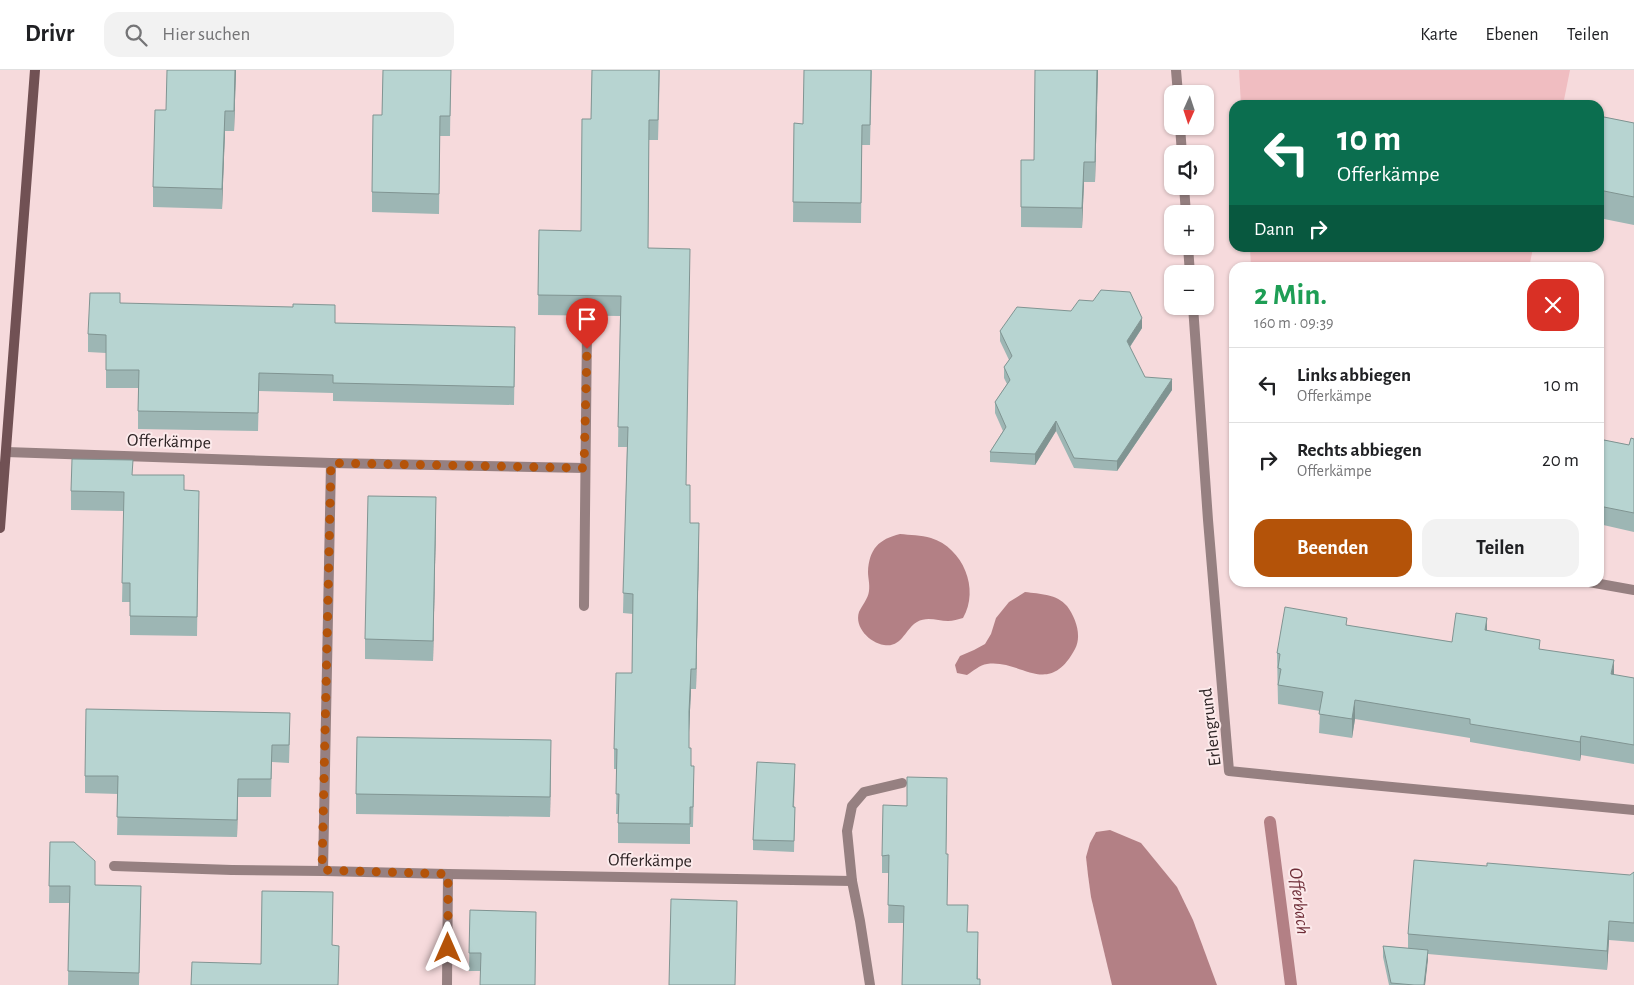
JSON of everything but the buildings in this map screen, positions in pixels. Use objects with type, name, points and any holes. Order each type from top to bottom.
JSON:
[{"type":"main road","points":[[0,528],[34,70]]},
{"type":"street","points":[[1176,70],[1177,85]]},
{"type":"street","name":"Erlengrund","points":[[1194,315],[1208,520],[1229,771],[1634,810]]},
{"type":"street","points":[[584,606],[587,329]]},
{"type":"street","name":"Offerkämpe","points":[[6,452],[331,463],[584,468]]},
{"type":"street","points":[[322,870],[331,463]]},
{"type":"street","points":[[1604,585],[1634,590]]},
{"type":"street","points":[[870,985],[852,881],[847,831],[852,806],[864,792],[902,784]]},
{"type":"street","name":"Offerkämpe","points":[[114,866],[232,870],[322,870],[852,881]]},
{"type":"street","points":[[447,985],[448,874]]},
{"type":"shaded area","points":[[1239,70],[1570,70],[1564,100],[1241,100]]},
{"type":"shaded area","points":[[1250,252],[1532,252],[1530,262],[1251,262]]},
{"type":"shaded area","points":[[900,534],[931,538],[942,543],[952,551],[960,560],[965,571],[970,595],[968,607],[963,618],[950,621],[921,620],[913,625],[895,644],[884,645],[873,641],[864,633],[858,618],[868,594],[868,572],[870,557],[873,551],[881,542]]},
{"type":"shaded area","points":[[1025,592],[1042,594],[1058,599],[1070,611],[1077,627],[1078,638],[1075,649],[1065,664],[1055,672],[1045,674],[1000,664],[984,665],[967,675],[957,673],[955,665],[960,656],[985,644],[991,634],[996,618],[1009,602]]},
{"type":"shaded area","points":[[1110,830],[1141,843],[1177,887],[1193,920],[1217,985],[1112,985],[1091,897],[1086,857],[1096,832]]},
{"type":"waterway","name":"Offerbach","points":[[1270,822],[1291,985]]},
{"type":"route","points":[[448,948],[448,874],[322,870],[331,463],[584,468],[587,349]]}]
